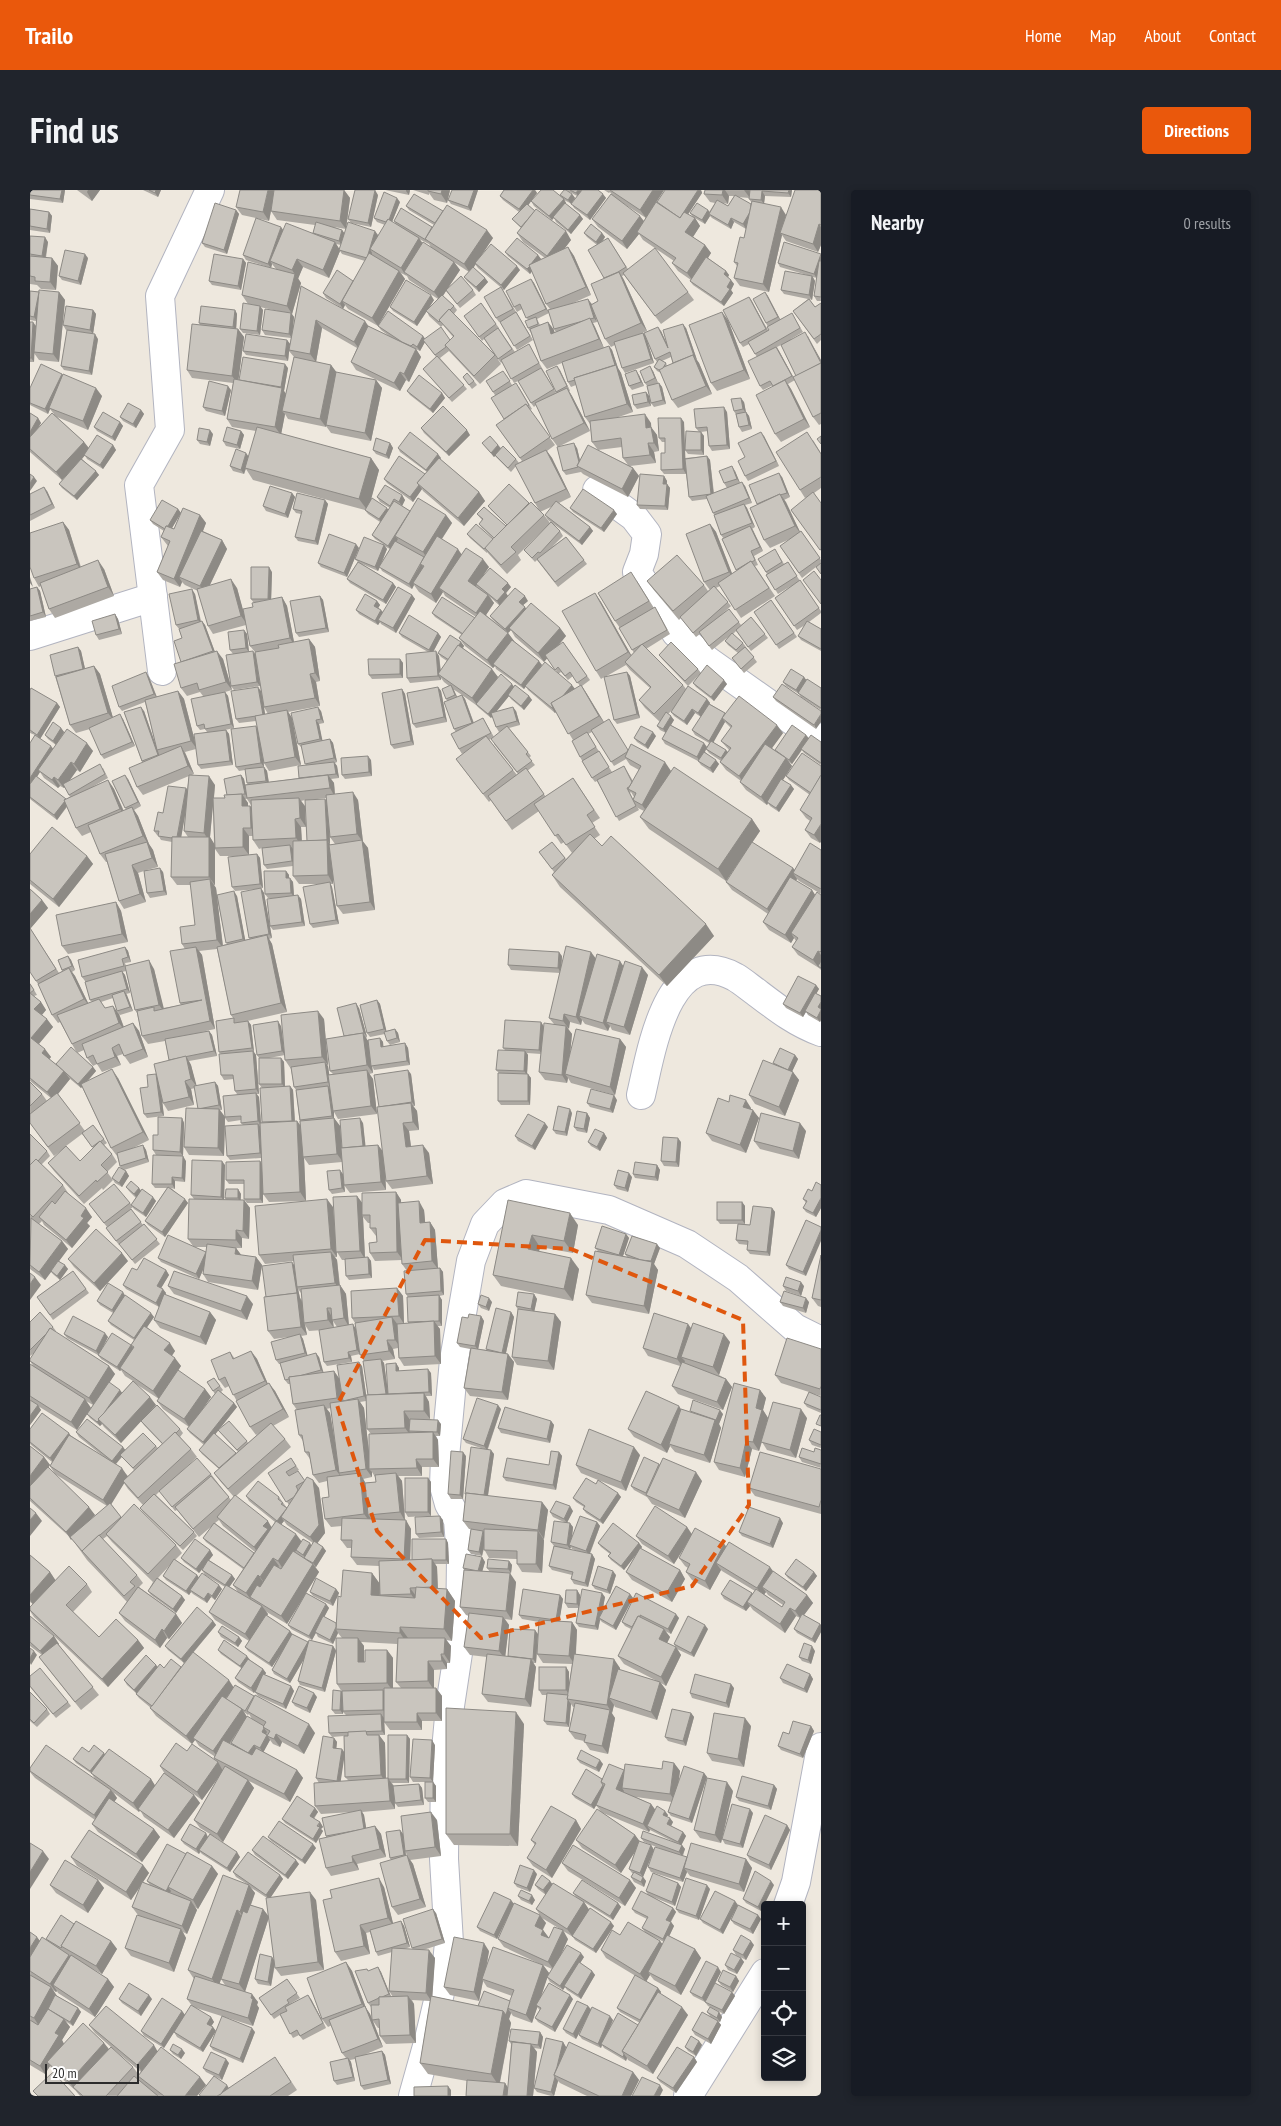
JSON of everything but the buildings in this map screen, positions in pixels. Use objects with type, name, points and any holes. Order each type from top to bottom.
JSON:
[{"type":"street","points":[[162,671],[139,485],[170,430],[160,296],[210,190]]},
{"type":"street","points":[[597,490],[634,517],[647,534],[644,554],[637,572],[676,633],[708,661],[821,741]]},
{"type":"street","points":[[30,636],[153,596]]},
{"type":"street","points":[[641,1095],[658,1023],[679,986],[699,970],[716,969],[735,977],[790,1018],[821,1032]]},
{"type":"street","points":[[412,2096],[429,2039],[447,1963],[449,1943],[444,1859],[445,1761],[450,1706],[460,1640],[461,1557],[458,1520],[449,1504],[444,1486],[447,1422],[454,1360],[471,1261],[485,1224],[505,1203],[526,1194],[609,1210],[688,1244],[738,1278],[795,1328],[821,1341]]},
{"type":"street","points":[[789,1901],[796,1882],[821,1747]]},
{"type":"street","points":[[688,2096],[761,1979]]},
{"type":"highlighted area","points":[[425,1240],[571,1249],[743,1320],[749,1505],[692,1586],[481,1638],[377,1531],[337,1405]]}]
